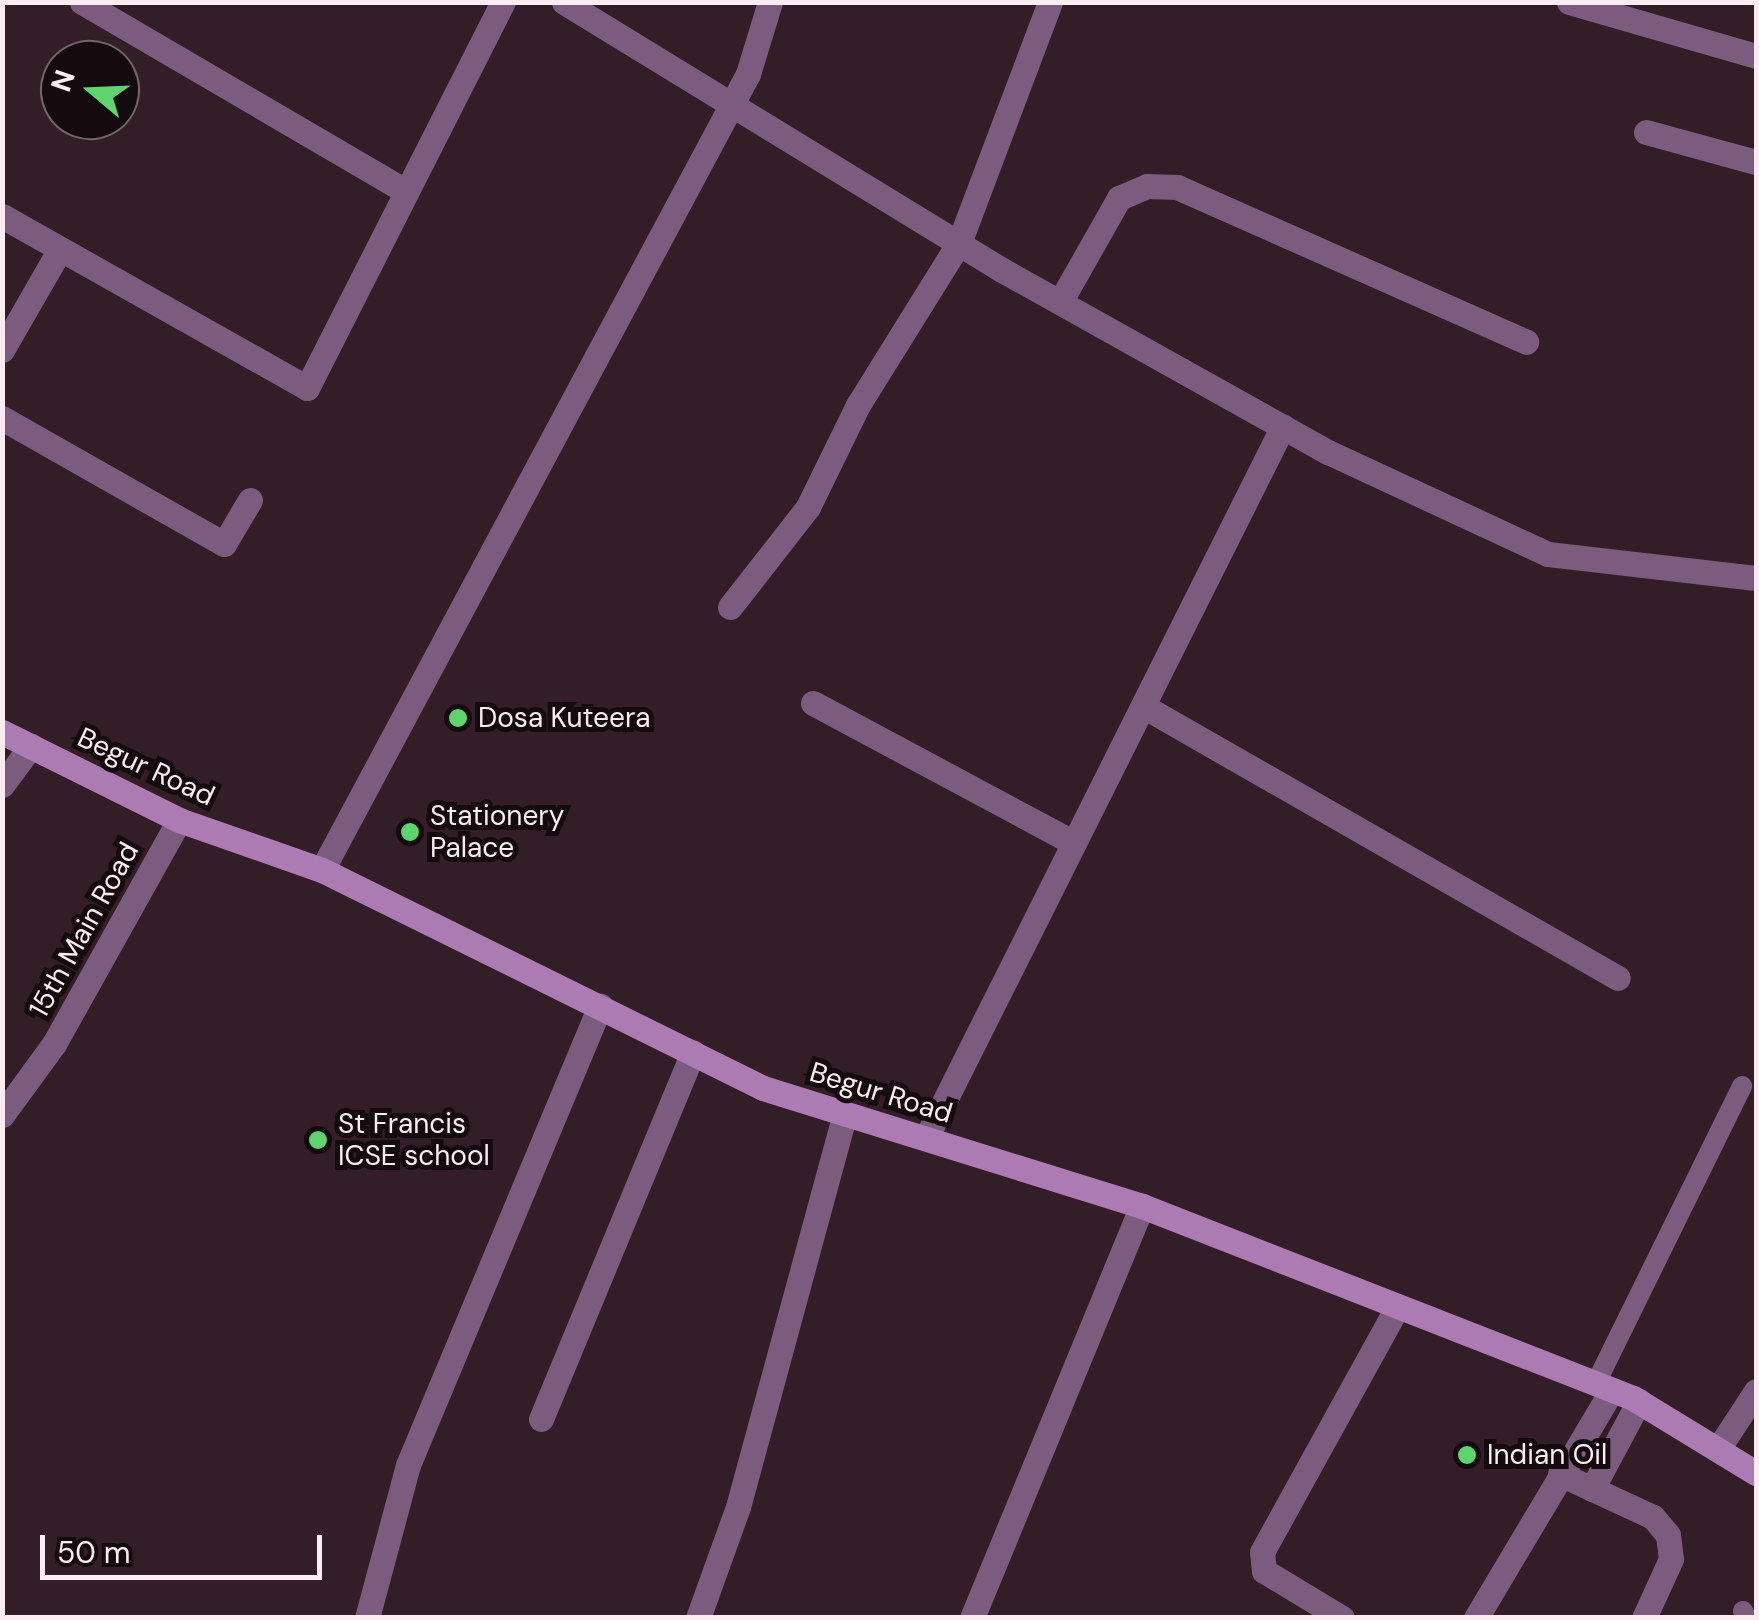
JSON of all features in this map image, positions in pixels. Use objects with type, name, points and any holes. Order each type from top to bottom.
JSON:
[{"type":"main road","name":"Begur Road","points":[[2,732],[179,820],[322,870],[763,1088],[1142,1206],[1604,1386],[1639,1402],[1756,1473]]},
{"type":"street","points":[[82,2],[407,192]]},
{"type":"street","points":[[2,216],[307,388],[503,2]]},
{"type":"street","points":[[564,2],[958,243],[1283,426],[1548,554],[1756,578]]},
{"type":"street","points":[[322,870],[748,74],[770,2]]},
{"type":"street","points":[[730,607],[808,507],[858,405],[958,243],[1050,2]]},
{"type":"street","points":[[1569,2],[1756,56]]},
{"type":"street","points":[[1646,132],[1756,162]]},
{"type":"street","points":[[1060,302],[1118,198],[1147,186],[1177,187],[1526,342]]},
{"type":"street","points":[[2,350],[60,248]]},
{"type":"street","points":[[2,418],[224,544],[250,500]]},
{"type":"street","points":[[926,1138],[1283,426]]},
{"type":"street","points":[[813,703],[1074,843]]},
{"type":"street","points":[[1143,706],[1618,978]]},
{"type":"street","points":[[2,785],[31,746]]},
{"type":"street","name":"15th Main Road","points":[[2,1115],[54,1044],[179,820]]},
{"type":"street","points":[[366,1618],[408,1465],[600,1006]]},
{"type":"street","points":[[541,1420],[692,1052]]},
{"type":"street","points":[[698,1618],[738,1507],[845,1113]]},
{"type":"street","points":[[972,1618],[1142,1206]]},
{"type":"street","points":[[1342,1618],[1264,1571],[1262,1552],[1398,1306]]},
{"type":"street","points":[[1476,1618],[1560,1474],[1604,1386]]},
{"type":"street","points":[[1718,1450],[1756,1390]]},
{"type":"street","points":[[1592,1489],[1639,1402]]},
{"type":"street","points":[[1560,1474],[1653,1517],[1668,1535],[1671,1559],[1644,1618]]},
{"type":"lane","points":[[1604,1386],[1742,1086]]},
{"type":"place","name":"Dosa Kuteera","points":[[458,718]]},
{"type":"place","name":"Stationery Palace","points":[[410,832]]},
{"type":"place","name":"St Francis ICSE school","points":[[318,1140]]},
{"type":"place","name":"Indian Oil","points":[[1467,1455]]}]
